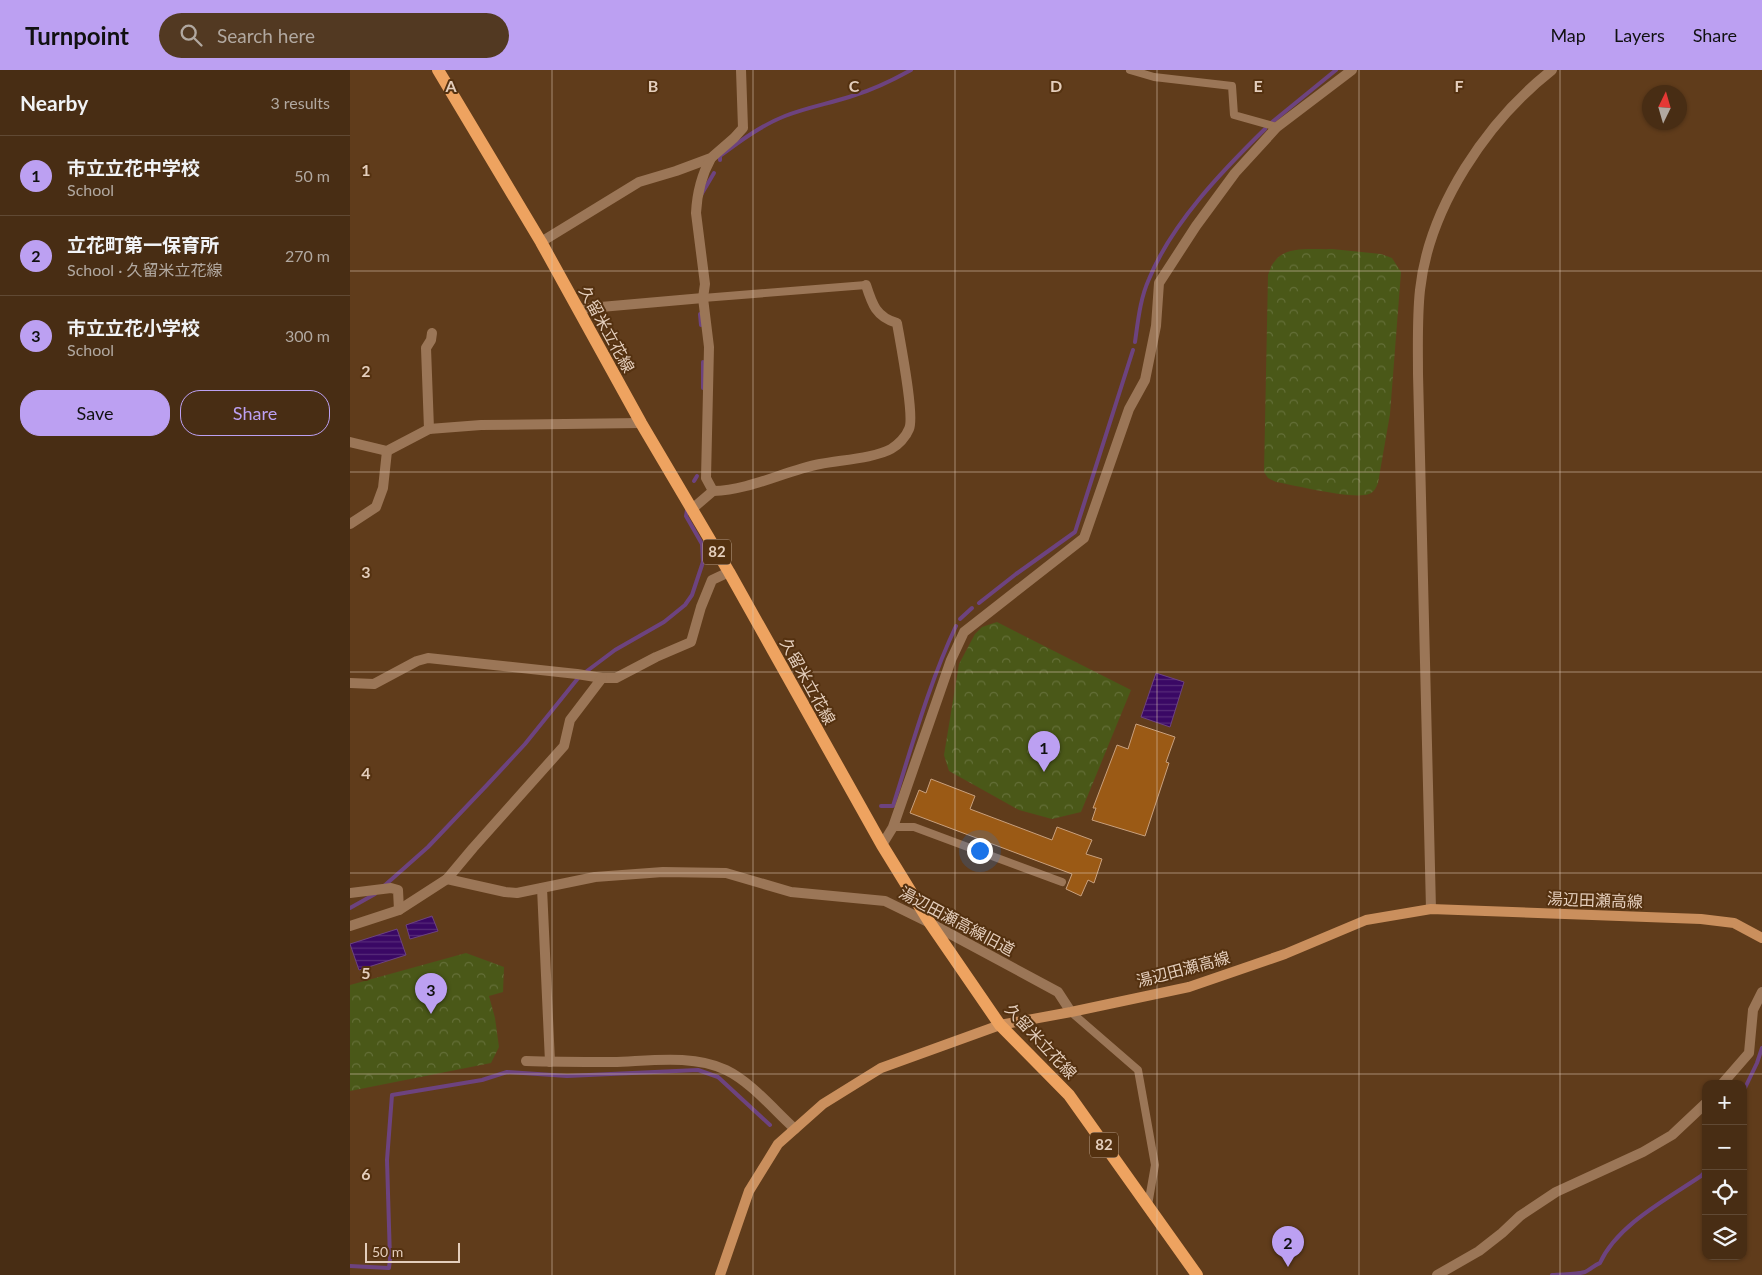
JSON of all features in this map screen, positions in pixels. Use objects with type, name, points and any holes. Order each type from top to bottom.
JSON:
[{"type":"main road","name":"久留米立花線","points":[[439,73],[541,242],[641,422],[882,845],[930,923],[1000,1025],[1069,1095],[1197,1275]]},
{"type":"main road","name":"湯辺田瀬高線","points":[[720,1275],[749,1191],[778,1144],[823,1104],[881,1068],[1000,1025],[1189,987],[1285,954],[1366,920],[1431,908],[1701,919],[1734,923],[1762,938]]},
{"type":"street","points":[[541,242],[639,182],[711,158],[743,128],[740,70]]},
{"type":"street","points":[[882,845],[893,827],[951,660],[964,632],[1084,538],[1129,409],[1145,380],[1156,326],[1159,284],[1196,226],[1235,173],[1277,127],[1352,70]]},
{"type":"street","points":[[1431,908],[1418,374],[1420,290],[1426,257],[1436,227],[1473,154],[1497,124],[1537,82],[1552,70]]},
{"type":"street","points":[[711,158],[702,176],[696,202],[696,213],[705,284],[703,298],[709,347],[706,478],[713,491]]},
{"type":"street","points":[[692,509],[713,491],[726,490],[764,481],[818,464],[872,455],[890,450],[900,443],[910,429],[910,411],[897,324],[887,320],[873,307],[866,285]]},
{"type":"street","points":[[578,309],[703,298]]},
{"type":"street","points":[[429,429],[426,348],[431,340],[432,333]]},
{"type":"street","points":[[350,442],[388,451],[429,429],[481,425],[641,422]]},
{"type":"street","points":[[350,524],[376,507],[383,488],[388,451]]},
{"type":"street","points":[[350,683],[374,684],[418,661],[428,658],[616,678],[656,657],[691,642],[701,607],[712,580],[728,572]]},
{"type":"street","points":[[350,926],[399,910],[447,879],[564,746],[570,720],[602,678]]},
{"type":"street","name":"湯辺田瀬高線旧道","points":[[447,879],[517,893],[595,877],[663,872],[726,873],[791,892],[886,901],[1058,992],[1071,1012]]},
{"type":"street","points":[[350,893],[391,888],[398,890],[399,910]]},
{"type":"street","points":[[542,888],[550,1062]]},
{"type":"street","points":[[1725,1080],[1749,1053],[1752,1010],[1762,992]]},
{"type":"street","points":[[526,1061],[690,1060],[708,1063],[742,1079],[795,1129]]},
{"type":"street","points":[[1437,1275],[1479,1251],[1520,1216],[1556,1192],[1643,1152],[1672,1135],[1702,1107]]},
{"type":"lane","points":[[1130,70],[1154,77],[1232,86],[1234,115],[1277,127]]},
{"type":"lane","points":[[703,298],[866,285]]},
{"type":"lane","points":[[893,827],[914,827],[1062,882]]},
{"type":"lane","points":[[1071,1012],[1138,1070],[1155,1165],[1147,1206]]},
{"type":"green space","points":[[1332,249],[1381,254],[1392,258],[1401,272],[1390,414],[1378,483],[1376,488],[1369,494],[1337,494],[1309,489],[1276,482],[1268,478],[1264,472],[1268,275],[1280,256],[1293,250]]},
{"type":"green space","points":[[997,622],[1131,690],[1081,812],[1052,819],[1019,810],[949,771],[944,755],[959,664],[975,634],[982,627]]},
{"type":"green space","points":[[466,953],[504,967],[503,992],[489,996],[495,1018],[499,1047],[491,1063],[350,1091],[350,985]]},
{"type":"shaded area","points":[[1156,673],[1184,682],[1170,727],[1141,717]]},
{"type":"shaded area","points":[[432,916],[438,931],[410,939],[406,925]]},
{"type":"shaded area","points":[[397,929],[406,955],[359,970],[350,944]]},
{"type":"building","points":[[1136,724],[1175,737],[1166,762],[1169,763],[1145,836],[1092,820],[1096,808],[1093,808],[1117,745],[1128,749]]},
{"type":"building","points":[[931,779],[975,796],[970,809],[1052,840],[1057,827],[1092,840],[1086,854],[1102,859],[1094,883],[1088,880],[1081,896],[1066,889],[1072,874],[910,813],[919,790],[926,793]]},
{"type":"waterway","points":[[720,160],[720,156],[735,145],[776,120],[802,110],[870,90],[911,70]]},
{"type":"waterway","points":[[1271,123],[1336,70]]},
{"type":"waterway","points":[[1135,342],[1143,294],[1159,258],[1171,238],[1184,218],[1215,180],[1265,129]]},
{"type":"waterway","points":[[701,195],[714,173]]},
{"type":"waterway","points":[[700,314],[701,325]]},
{"type":"waterway","points":[[979,603],[1075,532],[1133,350]]},
{"type":"waterway","points":[[703,362],[703,388]]},
{"type":"waterway","points":[[694,481],[697,476]]},
{"type":"waterway","points":[[384,886],[428,847],[487,785],[525,744],[579,677],[615,650],[664,622],[685,605],[692,595],[703,562],[702,544],[686,516],[687,510]]},
{"type":"waterway","points":[[960,619],[972,608]]},
{"type":"waterway","points":[[881,806],[893,806],[929,692],[956,626]]},
{"type":"waterway","points":[[350,908],[375,894]]},
{"type":"waterway","points":[[1747,1084],[1762,1048]]},
{"type":"waterway","points":[[350,1266],[389,1268],[387,1160],[392,1095],[482,1080],[507,1072],[567,1076],[698,1070],[718,1077],[770,1125]]},
{"type":"waterway","points":[[1552,1275],[1585,1272],[1600,1263],[1608,1249],[1630,1225],[1702,1175]]},
{"type":"place","name":"市立立花中学校","points":[[1044,772]]},
{"type":"place","name":"市立立花小学校","points":[[431,1014]]},
{"type":"place","name":"立花町第一保育所","points":[[1288,1267]]}]
